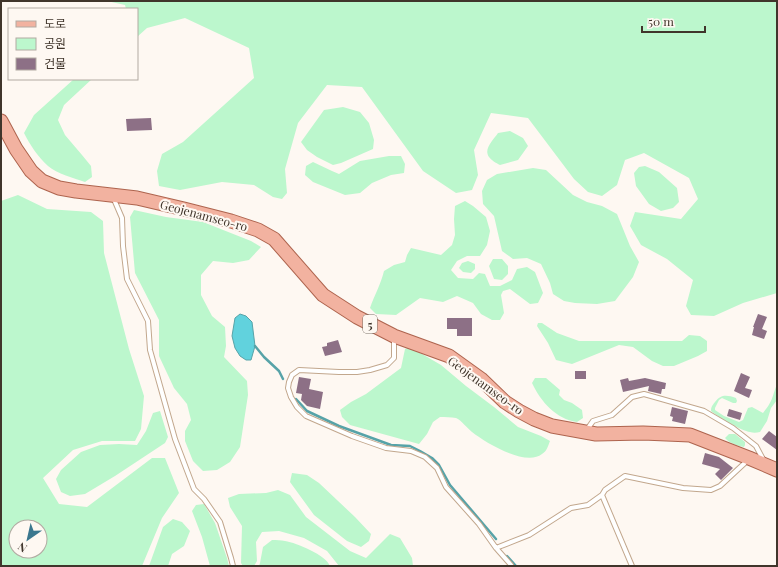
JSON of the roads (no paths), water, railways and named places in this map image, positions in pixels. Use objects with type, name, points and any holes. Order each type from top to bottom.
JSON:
[{"type":"main road","name":"Geojenamseo-ro","points":[[1,121],[27,166],[42,181],[58,188],[137,198],[231,221],[258,230],[274,238],[323,295],[357,317],[394,336],[450,356],[481,380],[505,402],[534,419],[552,426],[585,433],[690,435],[771,468]]},
{"type":"lane","points":[[112,195],[122,218],[123,246],[127,279],[148,321],[150,350],[175,439],[194,489],[204,499],[220,522],[233,566]]},
{"type":"lane","points":[[394,336],[394,358],[387,365],[358,372],[299,370],[292,375],[289,382],[288,388],[291,397],[297,407],[306,416],[352,436],[386,448],[411,451],[425,457],[437,468],[446,487],[479,524],[496,548],[511,565]]},
{"type":"lane","points":[[585,433],[593,421],[612,415],[632,397],[644,394],[704,411],[733,428],[756,446],[771,468]]},
{"type":"lane","points":[[496,548],[529,535],[571,508],[588,505],[602,495],[605,490],[625,476],[683,488],[711,490],[720,486],[749,458]]},
{"type":"lane","points":[[602,495],[632,566]]},
{"type":"water","points":[[240,314],[246,316],[252,322],[255,346],[251,360],[246,360],[240,356],[235,348],[232,336],[235,318]]},
{"type":"waterway","points":[[255,346],[279,371],[283,379]]},
{"type":"waterway","points":[[296,399],[307,411],[339,426],[391,445],[410,446],[432,458],[439,465],[450,485],[496,539]]},
{"type":"waterway","points":[[507,556],[516,566]]}]
